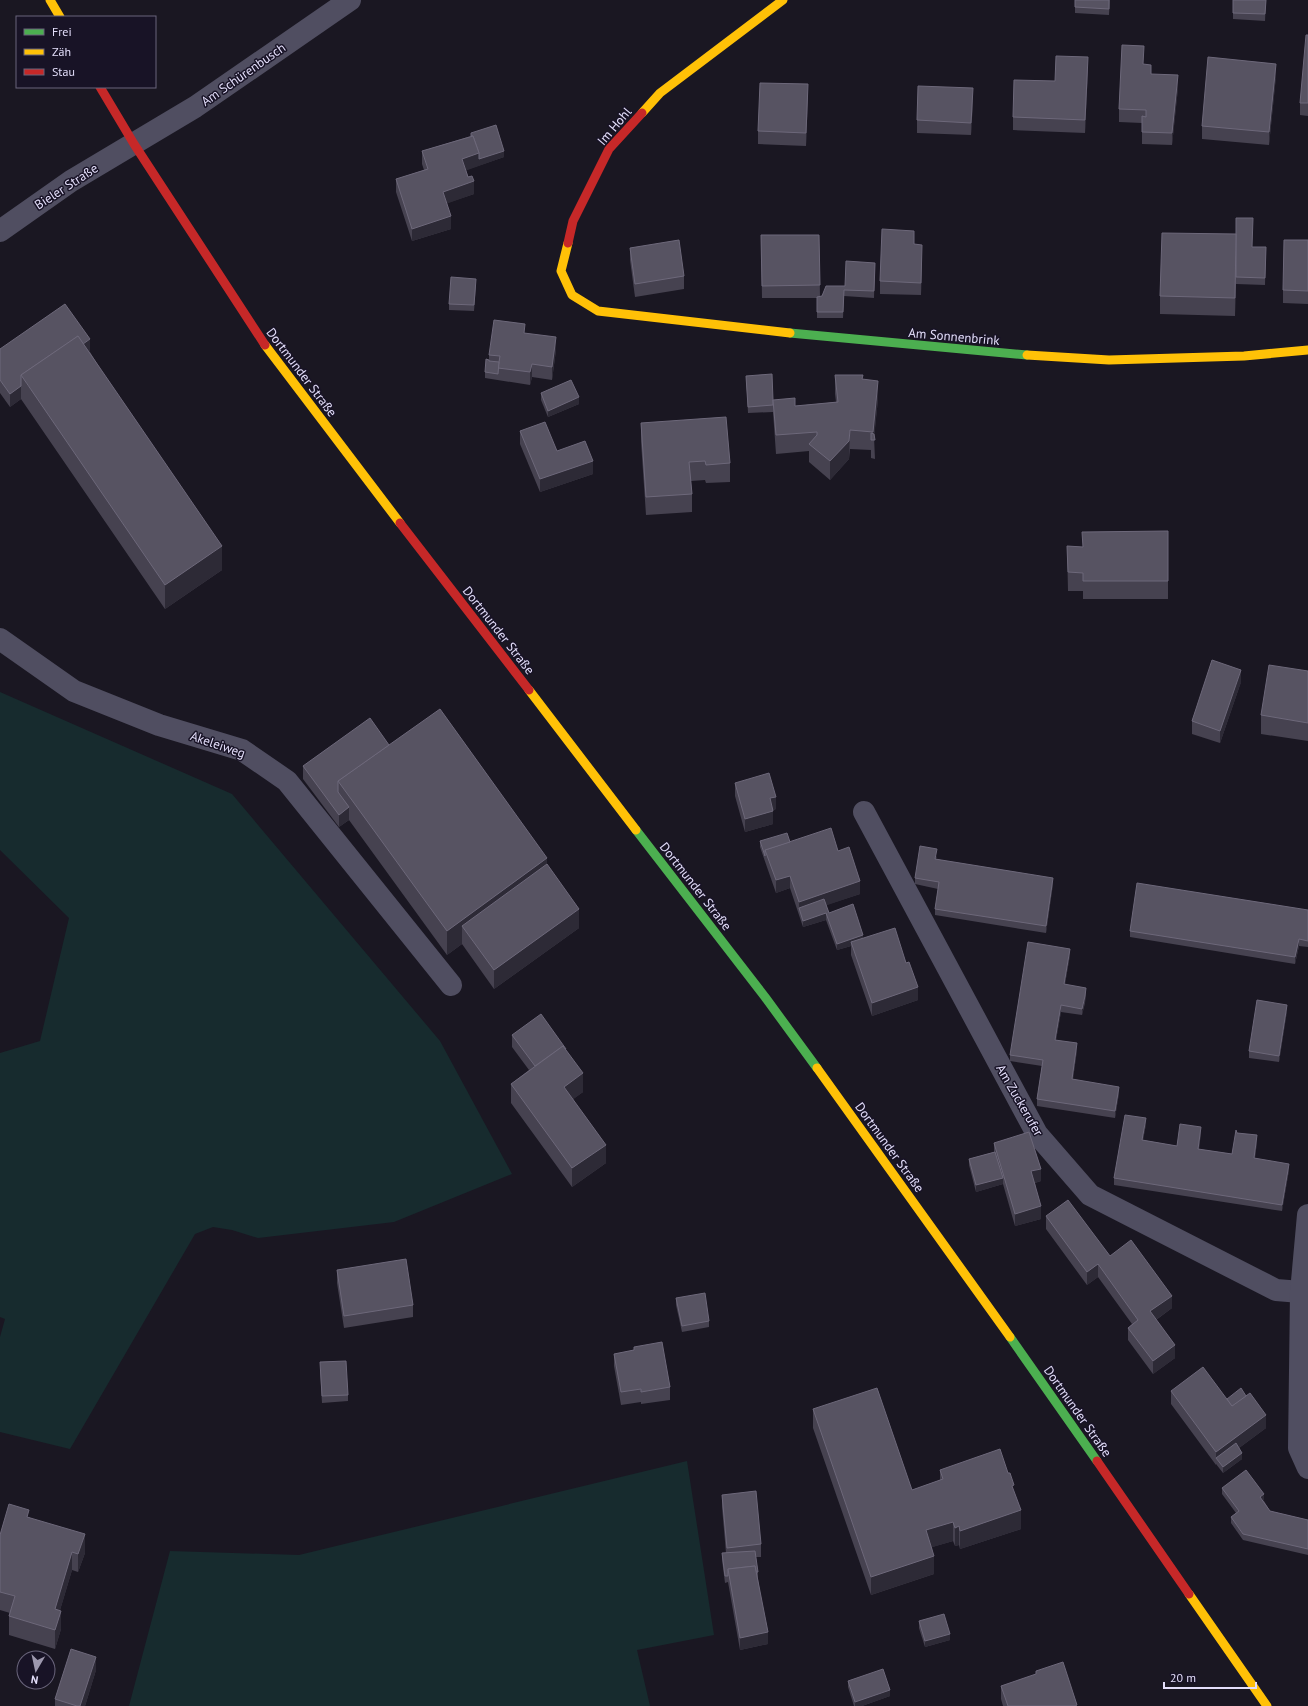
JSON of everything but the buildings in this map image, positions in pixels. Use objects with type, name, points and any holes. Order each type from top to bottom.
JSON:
[{"type":"main road","points":[[50,0],[59,16]]},
{"type":"main road","name":"Im Hohl","points":[[598,311],[572,295],[561,271],[573,221],[609,149],[660,93],[783,0]]},
{"type":"main road","name":"Dortmunder Straße","points":[[101,88],[134,144],[260,338],[765,997],[974,1285],[1267,1706]]},
{"type":"main road","name":"Am Sonnenbrink","points":[[598,311],[747,329],[1001,353],[1109,360],[1244,356],[1308,350]]},
{"type":"street","name":"Am Schürenbusch","points":[[134,144],[207,99],[350,0]]},
{"type":"street","name":"Bieler Straße","points":[[0,231],[71,181],[134,144]]},
{"type":"street","name":"Akeleiweg","points":[[0,639],[74,690],[159,725],[242,750],[288,781],[450,985]]},
{"type":"street","name":"Am Zuckerufer","points":[[864,812],[1037,1134],[1090,1195],[1276,1290],[1300,1292]]},
{"type":"street","points":[[1308,1215],[1300,1292],[1299,1448],[1308,1468]]},
{"type":"green space","points":[[0,692],[232,794],[440,1041],[512,1174],[394,1222],[258,1238],[232,1230],[213,1227],[195,1234],[70,1449],[0,1432],[0,1337],[5,1319],[0,1317],[0,1053],[40,1041],[69,918],[0,850]]},
{"type":"green space","points":[[687,1461],[714,1635],[637,1650],[650,1706],[129,1706],[170,1551],[299,1555]]},
{"type":"traffic: fast","points":[[790,333],[1027,355]]},
{"type":"traffic: fast","points":[[636,830],[765,997],[817,1068]]},
{"type":"traffic: fast","points":[[1010,1337],[1097,1461]]},
{"type":"traffic: slow","points":[[50,0],[59,16]]},
{"type":"traffic: slow","points":[[642,113],[660,93],[783,0]]},
{"type":"traffic: slow","points":[[568,243],[561,271],[572,295],[598,311],[790,333]]},
{"type":"traffic: slow","points":[[265,345],[400,523]]},
{"type":"traffic: slow","points":[[1027,355],[1109,360],[1244,356],[1308,350]]},
{"type":"traffic: slow","points":[[529,690],[636,830]]},
{"type":"traffic: slow","points":[[817,1068],[1010,1337]]},
{"type":"traffic: slow","points":[[1189,1594],[1267,1706]]},
{"type":"traffic: jam","points":[[101,88],[134,144],[265,345]]},
{"type":"traffic: jam","points":[[568,243],[573,221],[609,149],[642,113]]},
{"type":"traffic: jam","points":[[400,523],[529,690]]},
{"type":"traffic: jam","points":[[1097,1461],[1189,1594]]}]
